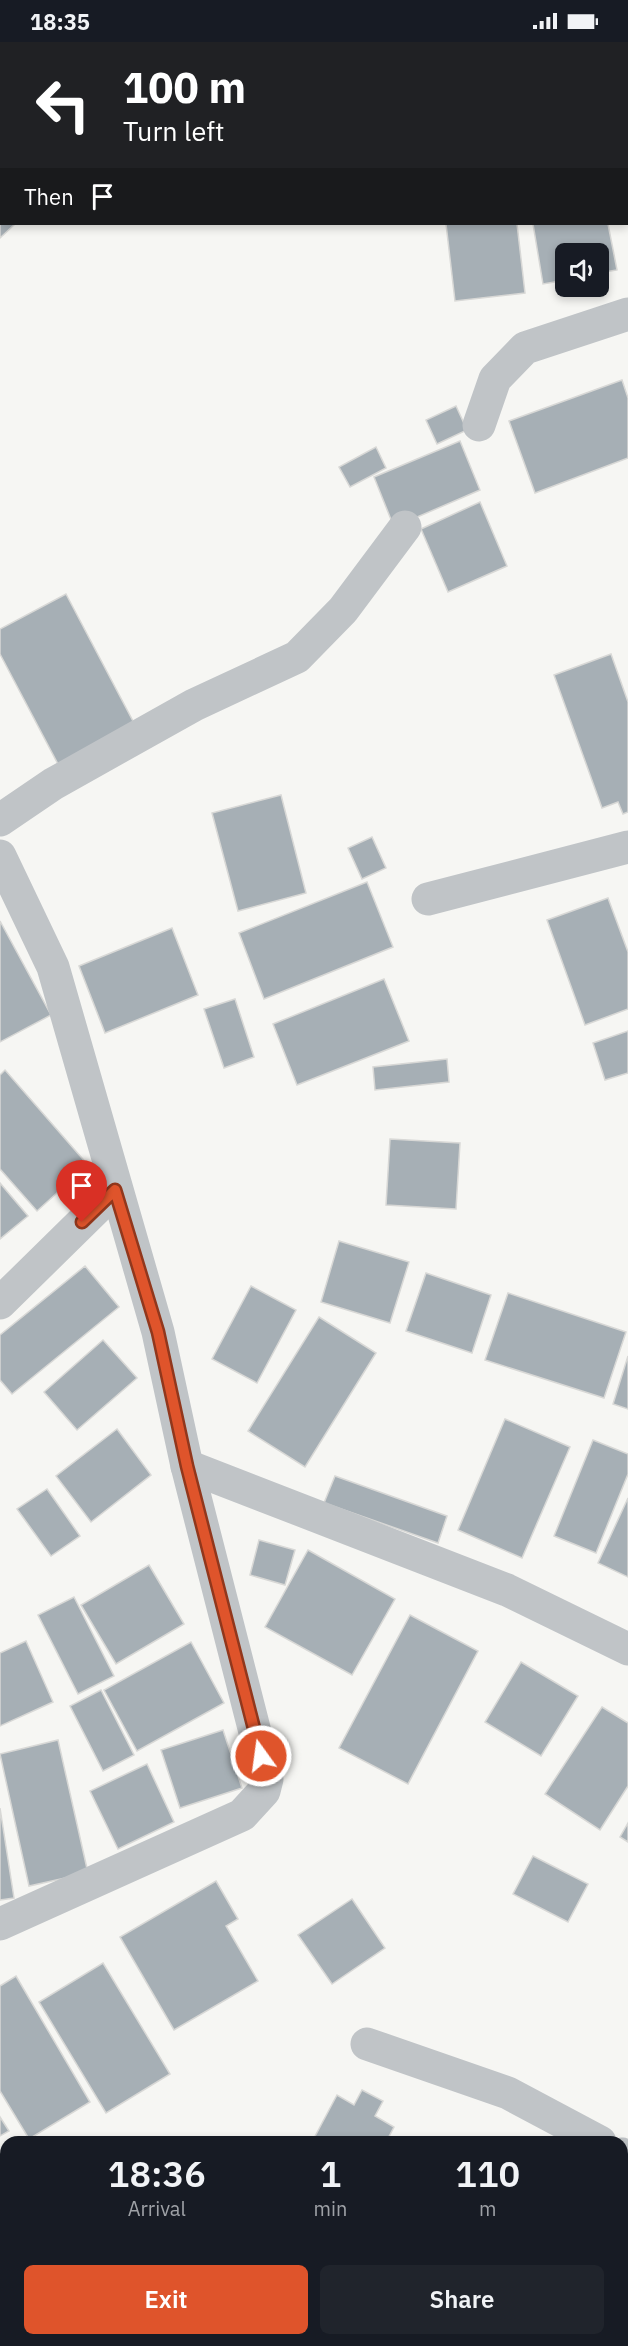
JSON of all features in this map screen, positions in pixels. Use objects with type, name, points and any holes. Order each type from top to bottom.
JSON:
[{"type":"street","points":[[479,425],[495,379],[525,348],[628,314]]},
{"type":"street","points":[[0,820],[53,784],[194,705],[297,657],[343,610],[405,527]]},
{"type":"street","points":[[428,899],[628,847]]},
{"type":"street","points":[[0,856],[53,967],[115,1190],[158,1332],[187,1466],[267,1779],[264,1791],[242,1815],[0,1924]]},
{"type":"street","points":[[0,1303],[115,1190]]},
{"type":"street","points":[[187,1466],[507,1590],[628,1649]]},
{"type":"street","points":[[367,2044],[508,2093],[589,2136]]},
{"type":"building","points":[[0,225],[14,225],[0,238]]},
{"type":"building","points":[[446,225],[517,225],[525,293],[455,301]]},
{"type":"building","points":[[533,225],[608,225],[617,270],[609,271],[609,243],[555,243],[555,282],[543,284]]},
{"type":"building","points":[[622,380],[628,398],[628,458],[535,493],[509,421]]},
{"type":"building","points":[[456,406],[467,430],[437,444],[426,420]]},
{"type":"building","points":[[460,441],[480,490],[394,527],[374,477]]},
{"type":"building","points":[[376,447],[386,468],[350,487],[339,467]]},
{"type":"building","points":[[480,502],[507,566],[448,592],[421,529]]},
{"type":"building","points":[[66,594],[135,725],[59,766],[0,654],[0,629]]},
{"type":"building","points":[[611,654],[628,702],[628,812],[623,814],[618,802],[602,808],[554,675]]},
{"type":"building","points":[[281,795],[306,893],[238,911],[212,813]]},
{"type":"building","points":[[372,837],[386,868],[362,879],[348,848]]},
{"type":"building","points":[[367,882],[393,947],[264,999],[239,933]]},
{"type":"building","points":[[608,898],[628,952],[628,1009],[585,1025],[547,920]]},
{"type":"building","points":[[0,921],[51,1015],[0,1042]]},
{"type":"building","points":[[172,928],[198,995],[105,1033],[79,966]]},
{"type":"building","points":[[384,979],[409,1041],[297,1085],[273,1024]]},
{"type":"building","points":[[235,999],[254,1057],[224,1068],[204,1009]]},
{"type":"building","points":[[628,1031],[628,1073],[605,1080],[593,1043]]},
{"type":"building","points":[[447,1059],[449,1082],[375,1090],[373,1067]]},
{"type":"building","points":[[5,1070],[88,1165],[37,1211],[0,1169],[0,1075]]},
{"type":"building","points":[[390,1139],[460,1143],[456,1209],[386,1205]]},
{"type":"building","points":[[0,1183],[28,1216],[0,1239]]},
{"type":"building","points":[[339,1241],[409,1262],[390,1323],[321,1302]]},
{"type":"building","points":[[85,1266],[119,1307],[12,1394],[0,1380],[0,1335]]},
{"type":"building","points":[[426,1273],[491,1295],[472,1353],[406,1331]]},
{"type":"building","points":[[251,1286],[296,1310],[257,1383],[212,1359]]},
{"type":"building","points":[[508,1293],[626,1332],[604,1398],[485,1360]]},
{"type":"building","points":[[319,1317],[376,1353],[305,1467],[248,1431]]},
{"type":"building","points":[[103,1340],[137,1378],[77,1430],[44,1392]]},
{"type":"building","points":[[628,1356],[628,1409],[613,1404]]},
{"type":"building","points":[[505,1419],[570,1447],[522,1558],[458,1530]]},
{"type":"building","points":[[117,1429],[151,1475],[91,1522],[56,1476]]},
{"type":"building","points":[[593,1440],[628,1454],[628,1474],[596,1553],[554,1536]]},
{"type":"building","points":[[335,1476],[447,1516],[438,1543],[324,1503]]},
{"type":"building","points":[[47,1489],[80,1536],[51,1556],[17,1509]]},
{"type":"building","points":[[628,1498],[628,1577],[598,1563]]},
{"type":"building","points":[[259,1540],[295,1550],[285,1585],[250,1575]]},
{"type":"building","points":[[308,1550],[395,1599],[352,1675],[265,1627]]},
{"type":"building","points":[[149,1565],[184,1624],[116,1664],[81,1605]]},
{"type":"building","points":[[74,1597],[114,1676],[78,1694],[38,1615]]},
{"type":"building","points":[[410,1615],[478,1651],[408,1784],[339,1748]]},
{"type":"building","points":[[26,1641],[53,1702],[0,1726],[0,1653]]},
{"type":"building","points":[[191,1642],[224,1703],[137,1751],[104,1690]]},
{"type":"building","points":[[521,1662],[578,1696],[541,1756],[485,1722]]},
{"type":"building","points":[[101,1690],[134,1755],[103,1771],[70,1706]]},
{"type":"building","points":[[602,1707],[628,1723],[628,1786],[600,1830],[545,1794]]},
{"type":"building","points":[[223,1730],[242,1788],[180,1808],[161,1750]]},
{"type":"building","points":[[58,1740],[88,1873],[29,1886],[0,1754]]},
{"type":"building","points":[[147,1764],[174,1822],[118,1849],[90,1791]]},
{"type":"building","points":[[0,1808],[14,1898],[0,1900]]},
{"type":"building","points":[[628,1823],[628,1842],[620,1837]]},
{"type":"building","points":[[533,1856],[588,1884],[568,1922],[513,1894]]},
{"type":"building","points":[[216,1881],[238,1919],[226,1926],[258,1981],[174,2030],[120,1937]]},
{"type":"building","points":[[352,1899],[385,1948],[332,1984],[298,1935]]},
{"type":"building","points":[[103,1963],[170,2074],[106,2113],[39,2002]]},
{"type":"building","points":[[16,1976],[90,2102],[34,2136],[27,2136],[0,2091],[0,1986]]},
{"type":"building","points":[[362,2090],[383,2101],[375,2116],[394,2127],[389,2136],[315,2136],[337,2095],[354,2105]]},
{"type":"building","points":[[0,2117],[9,2131],[0,2136]]},
{"type":"route","points":[[82,1222],[115,1190],[158,1332],[187,1466],[261,1756]]}]
